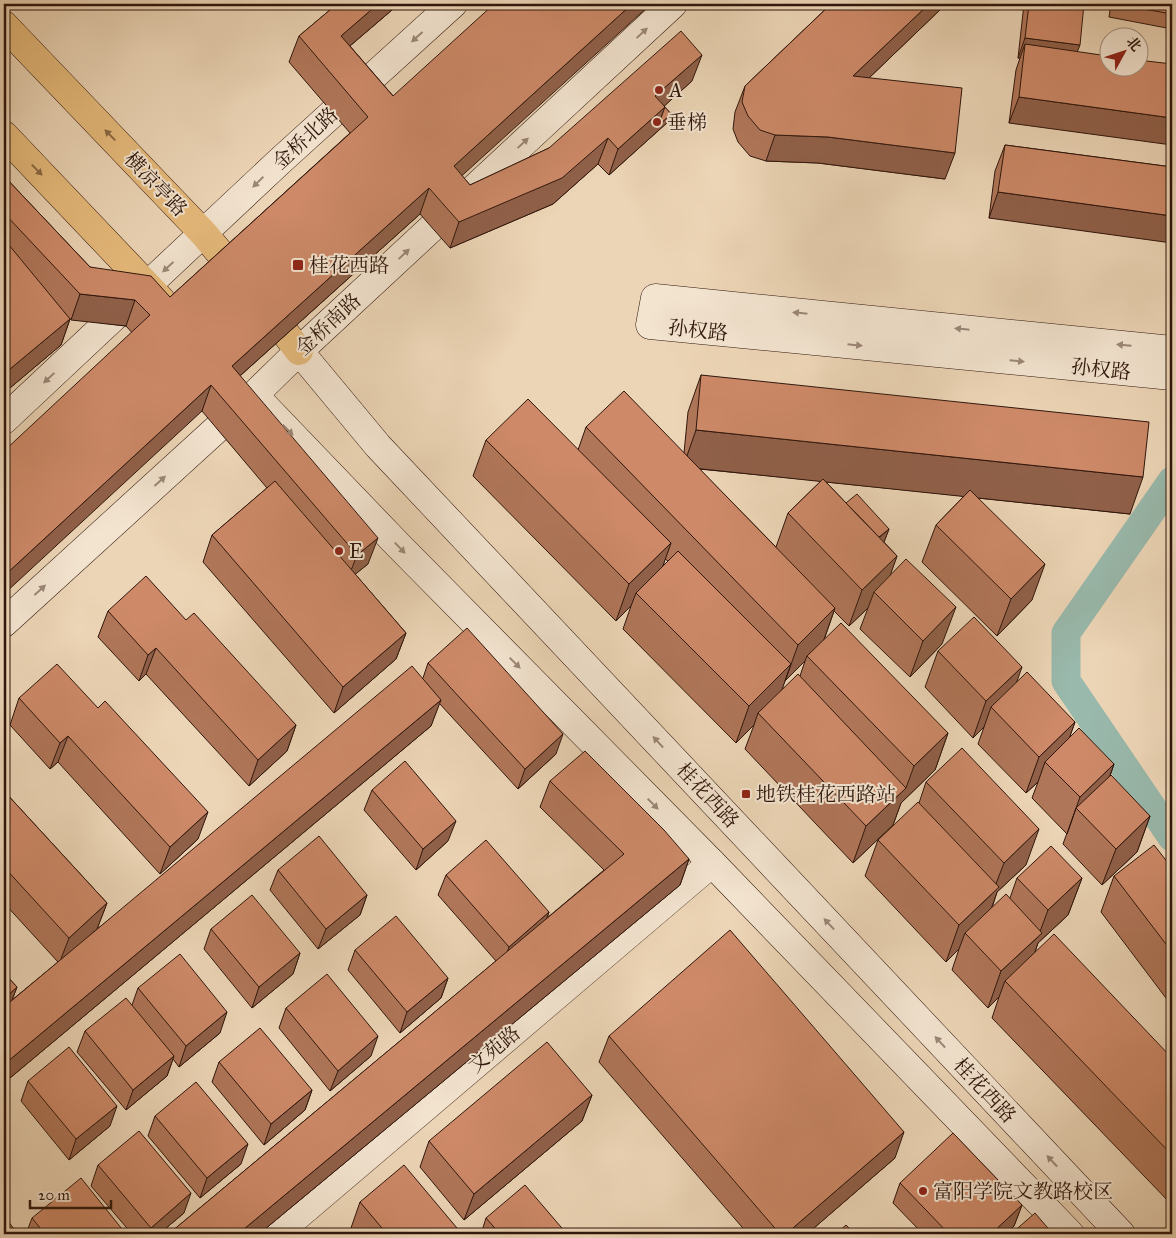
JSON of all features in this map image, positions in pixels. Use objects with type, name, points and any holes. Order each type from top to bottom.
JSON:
[{"type":"main road","name":"金桥北路","points":[[204,234],[280,160],[452,4]]},
{"type":"main road","name":"金桥南路","points":[[4,623],[254,395],[673,4]]},
{"type":"main road","name":"横凉亭路","points":[[4,25],[204,234],[299,351]]},
{"type":"main road","points":[[4,135],[176,315]]},
{"type":"main road","points":[[4,420],[204,234]]},
{"type":"main road","points":[[210,284],[251,246]]},
{"type":"main road","name":"孙权路","points":[[1172,350],[654,298],[650,325],[1172,376]]},
{"type":"main road","name":"桂花西路","points":[[299,351],[378,446],[1121,1234]]},
{"type":"main road","points":[[235,376],[254,395]]},
{"type":"main road","name":"桂花西路","points":[[254,395],[398,545],[712,863],[1070,1234]]},
{"type":"main road","name":"文苑路","points":[[276,1234],[712,863]]},
{"type":"building","name":"桂花西路","points":[[337,4],[378,4],[341,36],[393,96],[494,4],[632,4],[454,166],[470,185],[549,148],[681,31],[702,55],[655,96],[665,107],[618,149],[608,138],[562,178],[459,222],[429,188],[232,366],[378,538],[357,555],[211,385],[4,576],[4,451],[150,315],[135,300],[80,294],[4,213],[4,176],[90,267],[151,276],[170,297],[368,117],[299,36]]},
{"type":"building","points":[[831,4],[929,4],[853,76],[962,88],[955,153],[828,137],[775,135],[760,130],[748,116],[742,102],[745,86]]},
{"type":"building","points":[[1029,4],[1084,4],[1080,45],[1025,38]]},
{"type":"building","points":[[1115,4],[1172,4],[1172,14]]},
{"type":"building","points":[[1025,44],[1098,55],[1098,78],[1148,78],[1148,61],[1172,64],[1172,118],[1019,97]]},
{"type":"building","points":[[665,107],[671,114],[658,126]]},
{"type":"building","points":[[1005,145],[1172,167],[1172,216],[998,192]]},
{"type":"building","points":[[4,239],[70,319],[4,374]]},
{"type":"building","points":[[701,375],[1149,422],[1143,477],[696,430]]},
{"type":"building","points":[[624,391],[835,608],[798,645],[586,427]]},
{"type":"building","points":[[528,399],[671,543],[629,584],[486,440]]},
{"type":"building","points":[[823,479],[897,556],[862,590],[788,513]]},
{"type":"building","points":[[275,481],[406,633],[343,687],[212,535]]},
{"type":"building","points":[[970,490],[1045,564],[1011,599],[936,525]]},
{"type":"building","points":[[857,494],[889,529],[879,537],[846,503]]},
{"type":"building","points":[[678,551],[791,664],[749,706],[636,593]]},
{"type":"building","points":[[906,559],[956,607],[923,641],[874,592]]},
{"type":"building","points":[[146,576],[186,620],[194,613],[296,725],[258,760],[156,648],[148,655],[108,611]]},
{"type":"building","points":[[974,617],[1022,667],[986,701],[938,651]]},
{"type":"building","points":[[841,623],[948,733],[914,766],[807,656]]},
{"type":"building","points":[[467,628],[563,734],[525,769],[428,663]]},
{"type":"building","points":[[57,664],[98,708],[105,701],[208,812],[170,847],[68,736],[60,743],[19,698]]},
{"type":"building","points":[[412,666],[441,700],[7,1062],[4,1058],[4,1007]]},
{"type":"building","points":[[1027,672],[1075,722],[1039,757],[991,707]]},
{"type":"building","points":[[798,674],[906,788],[866,826],[758,713]]},
{"type":"building","points":[[1079,728],[1114,764],[1080,797],[1045,762]]},
{"type":"building","points":[[962,748],[1039,829],[1004,863],[926,782]]},
{"type":"building","points":[[585,751],[664,830],[689,859],[238,1234],[173,1234],[171,1232],[624,854],[550,781]]},
{"type":"building","points":[[405,761],[456,821],[423,849],[372,790]]},
{"type":"building","points":[[1111,775],[1150,816],[1116,849],[1076,808]]},
{"type":"building","points":[[4,791],[107,903],[69,938],[4,867]]},
{"type":"building","points":[[918,802],[999,887],[959,925],[878,840]]},
{"type":"building","points":[[319,836],[367,895],[326,929],[278,870]]},
{"type":"building","points":[[486,840],[549,912],[509,947],[446,875]]},
{"type":"building","points":[[1154,845],[1172,868],[1172,952],[1114,876]]},
{"type":"building","points":[[1051,846],[1082,878],[1048,910],[1017,878]]},
{"type":"building","points":[[1006,894],[1042,933],[1001,971],[965,933]]},
{"type":"building","points":[[252,895],[300,953],[259,987],[211,929]]},
{"type":"building","points":[[396,916],[448,978],[407,1012],[355,950]]},
{"type":"building","points":[[730,930],[904,1132],[786,1234],[780,1234],[609,1036]]},
{"type":"building","points":[[1054,934],[1172,1058],[1172,1155],[1005,981]]},
{"type":"building","points":[[180,954],[227,1012],[186,1046],[138,988]]},
{"type":"building","points":[[4,973],[17,987],[4,999]]},
{"type":"building","points":[[327,974],[378,1036],[338,1071],[286,1008]]},
{"type":"building","points":[[126,998],[174,1056],[133,1090],[85,1031]]},
{"type":"building","points":[[260,1028],[312,1090],[271,1124],[219,1062]]},
{"type":"building","points":[[547,1042],[592,1095],[474,1194],[429,1141]]},
{"type":"building","points":[[69,1047],[117,1106],[76,1139],[28,1081]]},
{"type":"building","points":[[196,1082],[248,1144],[207,1178],[155,1116]]},
{"type":"building","points":[[139,1131],[191,1193],[151,1228],[98,1165]]},
{"type":"building","points":[[953,1133],[1022,1205],[991,1234],[949,1234],[900,1183]]},
{"type":"building","points":[[404,1165],[462,1234],[387,1234],[360,1202]]},
{"type":"building","points":[[81,1178],[126,1234],[45,1234],[32,1218]]},
{"type":"building","points":[[525,1185],[567,1234],[500,1234],[486,1218]]},
{"type":"building","points":[[1035,1213],[1053,1234],[1011,1234]]},
{"type":"building","points":[[4,1216],[18,1234],[4,1234]]},
{"type":"building","points":[[846,1225],[855,1234],[836,1234]]},
{"type":"building","points":[[725,1228],[729,1234],[718,1234]]},
{"type":"waterway","points":[[1172,481],[1066,633],[1066,681],[1172,837]]},
{"type":"place","name":"A","points":[[659,90]]},
{"type":"place","name":"垂梯","points":[[657,122]]},
{"type":"place","name":"桂花西路","points":[[298,265]]},
{"type":"place","name":"E","points":[[339,551]]},
{"type":"place","name":"地铁桂花西路站","points":[[746,794]]},
{"type":"place","name":"富阳学院文教路校区","points":[[923,1191]]}]
